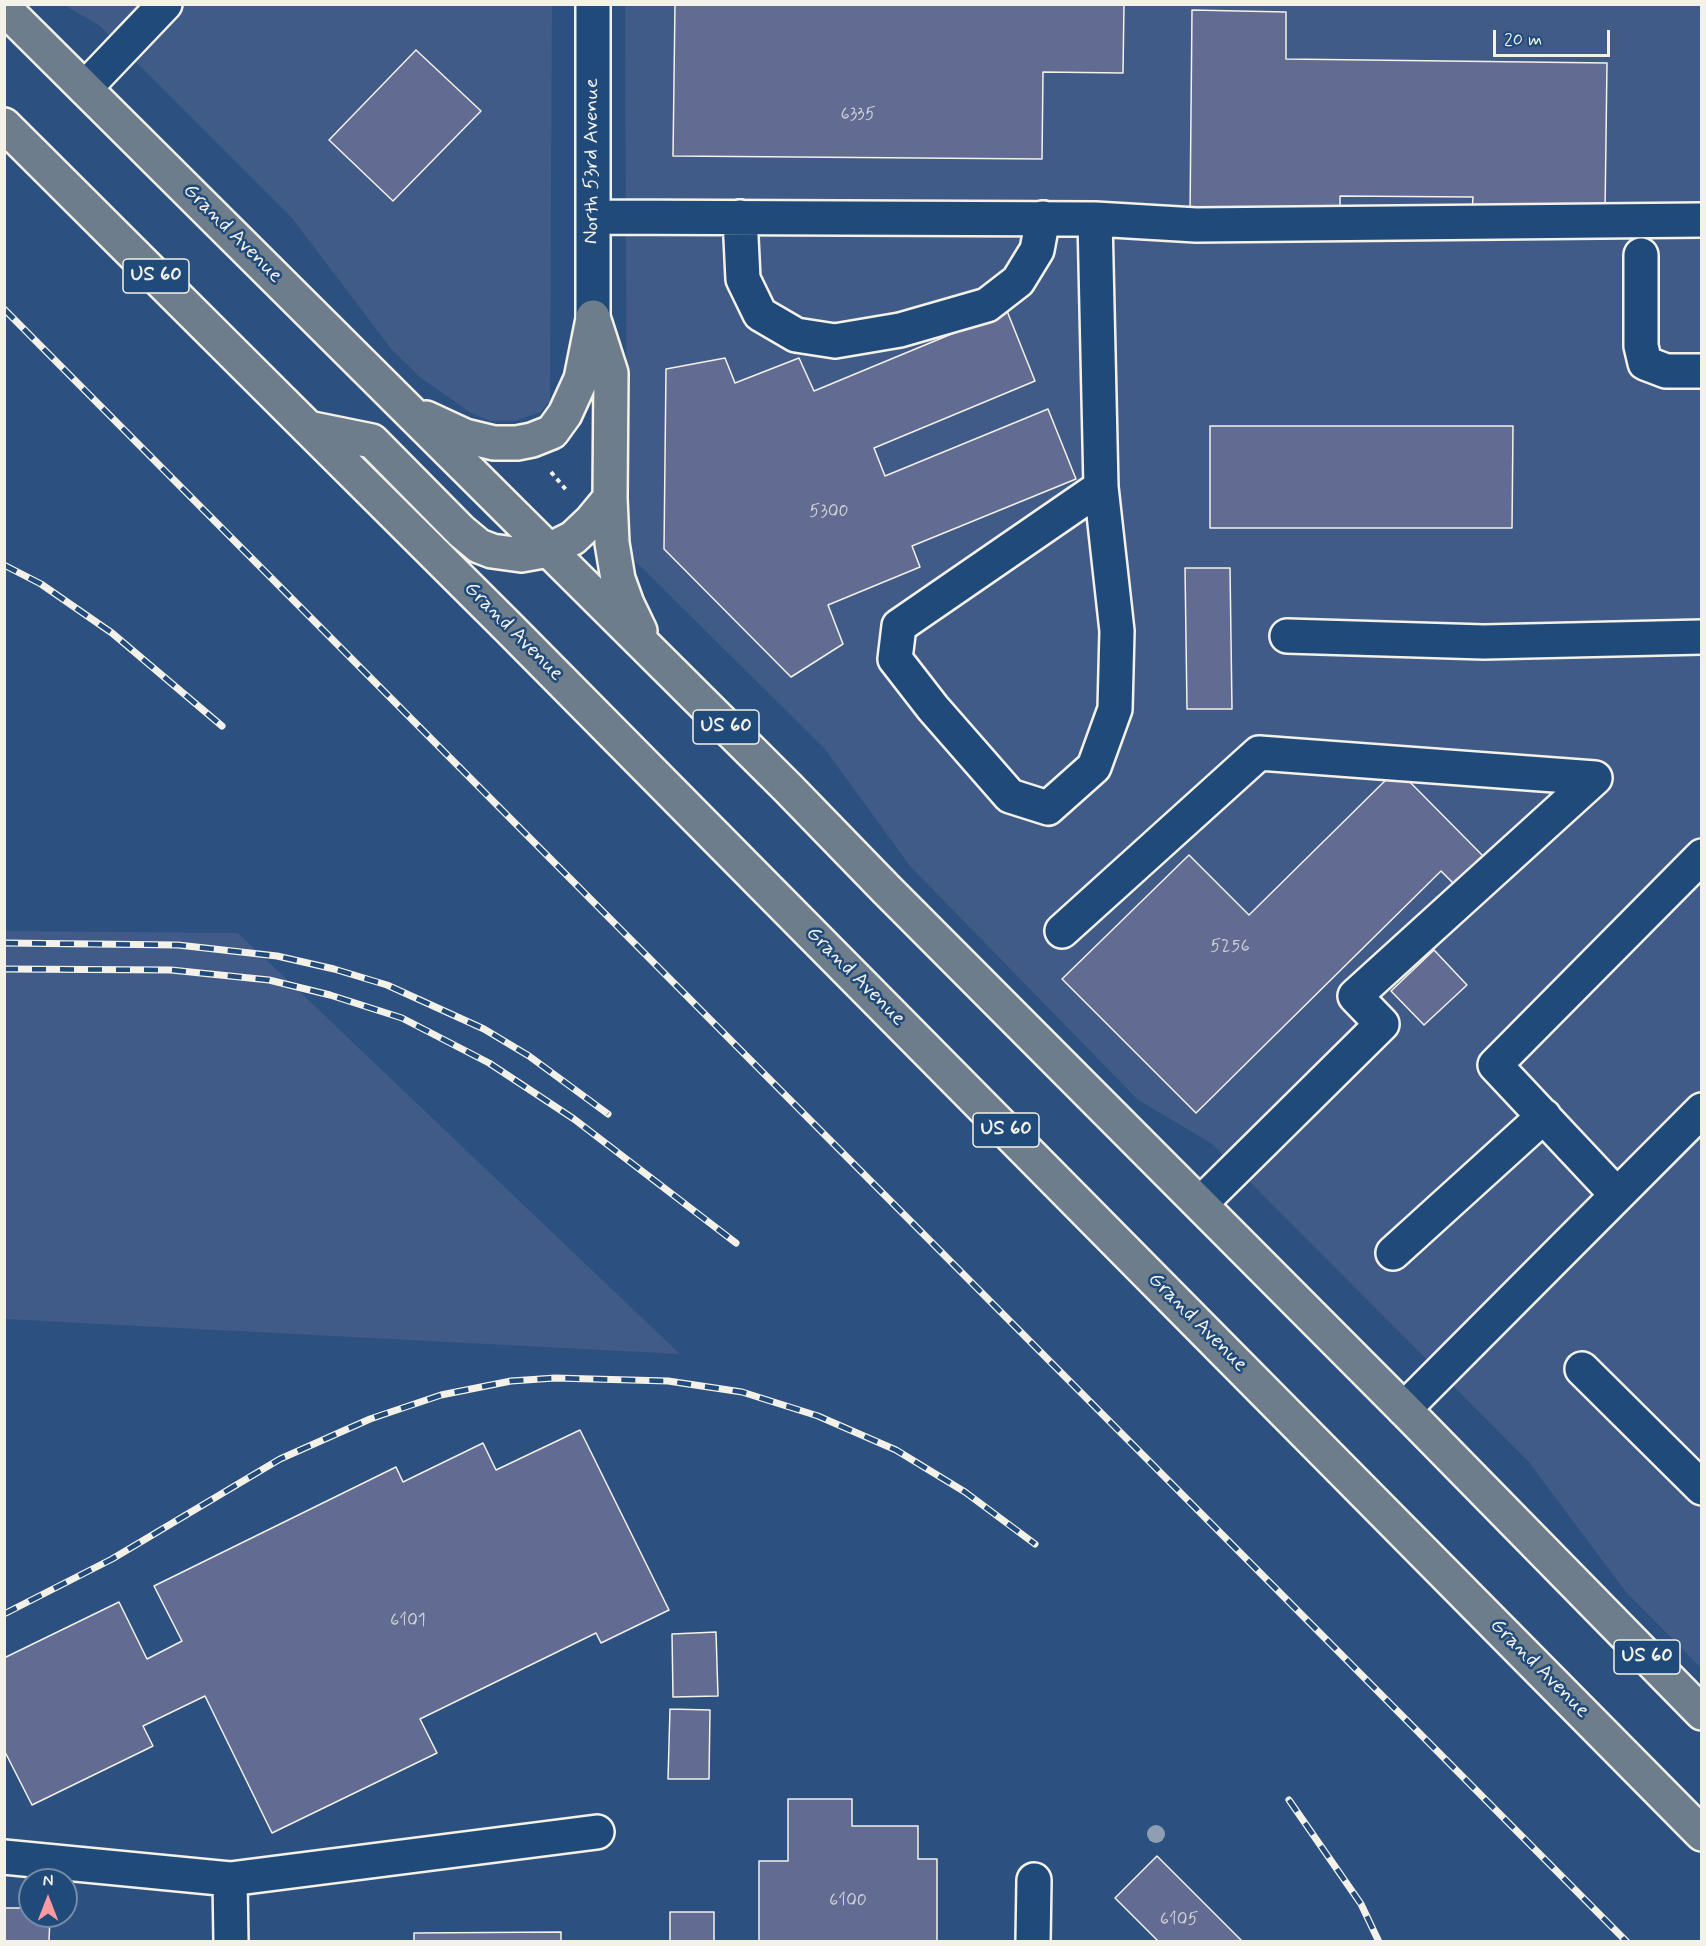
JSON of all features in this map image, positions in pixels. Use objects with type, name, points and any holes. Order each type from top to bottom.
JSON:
[{"type":"highway","name":"Grand Avenue","points":[[4,8],[1201,1203],[1701,1713]]},
{"type":"highway","name":"Grand Avenue","points":[[4,125],[552,671],[1701,1834]]},
{"type":"highway","points":[[409,411],[465,436],[494,442],[532,440],[552,432],[565,414],[580,379],[594,317]]},
{"type":"highway","points":[[594,317],[611,373],[610,498],[612,543],[618,579],[638,628],[663,665]]},
{"type":"highway","points":[[308,428],[372,441],[461,531],[479,546],[492,552],[521,555],[549,550],[573,538],[610,498]]},
{"type":"street","points":[[85,88],[165,4]]},
{"type":"street","name":"North 53rd Avenue","points":[[593,4],[594,317]]},
{"type":"street","points":[[593,217],[1043,218],[1196,225],[1701,220]]},
{"type":"street","points":[[740,217],[743,279],[760,314],[796,335],[835,341],[900,330],[987,305],[1018,281],[1037,250],[1043,218]]},
{"type":"street","points":[[1095,219],[1101,487],[1117,631],[1115,709],[1094,767],[1048,807],[1010,796],[933,708],[895,659],[899,626],[1101,487]]},
{"type":"street","points":[[1641,255],[1641,346],[1645,363],[1666,371],[1701,371]]},
{"type":"street","points":[[1287,636],[1484,642],[1701,637]]},
{"type":"street","points":[[1062,931],[1259,753],[1595,778],[1355,996],[1382,1024],[1201,1203]]},
{"type":"street","points":[[1617,1195],[1496,1065],[1701,856]]},
{"type":"street","points":[[1404,1408],[1701,1110]]},
{"type":"street","points":[[1393,1253],[1544,1116]]},
{"type":"street","points":[[1582,1369],[1701,1488]]},
{"type":"street","points":[[4,1857],[230,1879],[597,1832]]},
{"type":"street","points":[[230,1879],[231,1941]]},
{"type":"street","points":[[1033,1941],[1034,1880]]},
{"type":"path","points":[[548,468],[576,500]]},
{"type":"shaded area","points":[[64,5],[552,5],[550,401],[541,412],[515,421],[490,421],[471,413],[421,378],[392,350],[292,218],[100,26]]},
{"type":"shaded area","points":[[625,5],[1701,5],[1701,1668],[1626,1592],[1528,1461],[1211,1143],[1138,1100],[910,866],[824,748],[636,562],[628,541],[627,503]]},
{"type":"shaded area","points":[[5,931],[238,933],[680,1354],[5,1319]]},
{"type":"building","points":[[675,4],[1124,4],[1123,73],[1043,72],[1042,159],[673,156]]},
{"type":"building","points":[[1192,10],[1286,12],[1286,59],[1607,63],[1605,214],[1472,212],[1473,197],[1340,196],[1340,217],[1190,215]]},
{"type":"building","points":[[416,50],[481,111],[393,201],[329,140]]},
{"type":"building","points":[[1007,311],[1035,381],[874,448],[885,476],[1048,409],[1076,479],[912,546],[920,567],[828,605],[843,644],[791,677],[664,549],[666,369],[725,358],[735,383],[799,358],[814,391]]},
{"type":"building","points":[[1210,426],[1513,426],[1512,528],[1210,528]]},
{"type":"building","points":[[1185,568],[1230,568],[1232,709],[1187,709]]},
{"type":"building","points":[[1397,769],[1485,858],[1456,886],[1441,871],[1196,1113],[1062,979],[1189,855],[1249,915]]},
{"type":"building","points":[[1434,950],[1467,985],[1424,1025],[1391,991]]},
{"type":"building","points":[[580,1430],[669,1610],[601,1643],[596,1633],[420,1719],[437,1753],[272,1833],[205,1696],[143,1726],[153,1746],[32,1805],[4,1750],[4,1658],[119,1602],[147,1659],[182,1641],[154,1586],[396,1467],[403,1482],[483,1443],[496,1470]]},
{"type":"building","points":[[716,1632],[718,1696],[673,1697],[672,1634]]},
{"type":"building","points":[[670,1709],[710,1710],[709,1779],[668,1779]]},
{"type":"building","points":[[788,1799],[852,1799],[852,1826],[918,1826],[918,1859],[937,1859],[937,1942],[759,1942],[759,1861],[788,1861]]},
{"type":"building","points":[[1157,1856],[1243,1942],[1159,1942],[1115,1898]]},
{"type":"building","points":[[4,1908],[18,1908],[18,1928],[50,1928],[49,1942],[4,1942]]},
{"type":"building","points":[[670,1912],[714,1912],[714,1942],[670,1942]]},
{"type":"building","points":[[561,1932],[561,1942],[414,1942],[414,1933]]},
{"type":"railway","points":[[4,309],[1627,1942]]},
{"type":"railway","points":[[4,565],[41,584],[112,633],[222,726]]},
{"type":"railway","points":[[4,943],[178,945],[277,956],[334,969],[387,985],[484,1029],[529,1056],[608,1114]]},
{"type":"railway","points":[[4,969],[171,970],[269,980],[330,995],[402,1018],[489,1063],[574,1119],[736,1243]]},
{"type":"railway","points":[[4,1614],[112,1559],[280,1459],[370,1419],[441,1395],[511,1381],[555,1378],[668,1381],[742,1392],[818,1416],[896,1450],[965,1492],[1035,1544]]},
{"type":"railway","points":[[1289,1800],[1361,1904],[1379,1942]]}]
